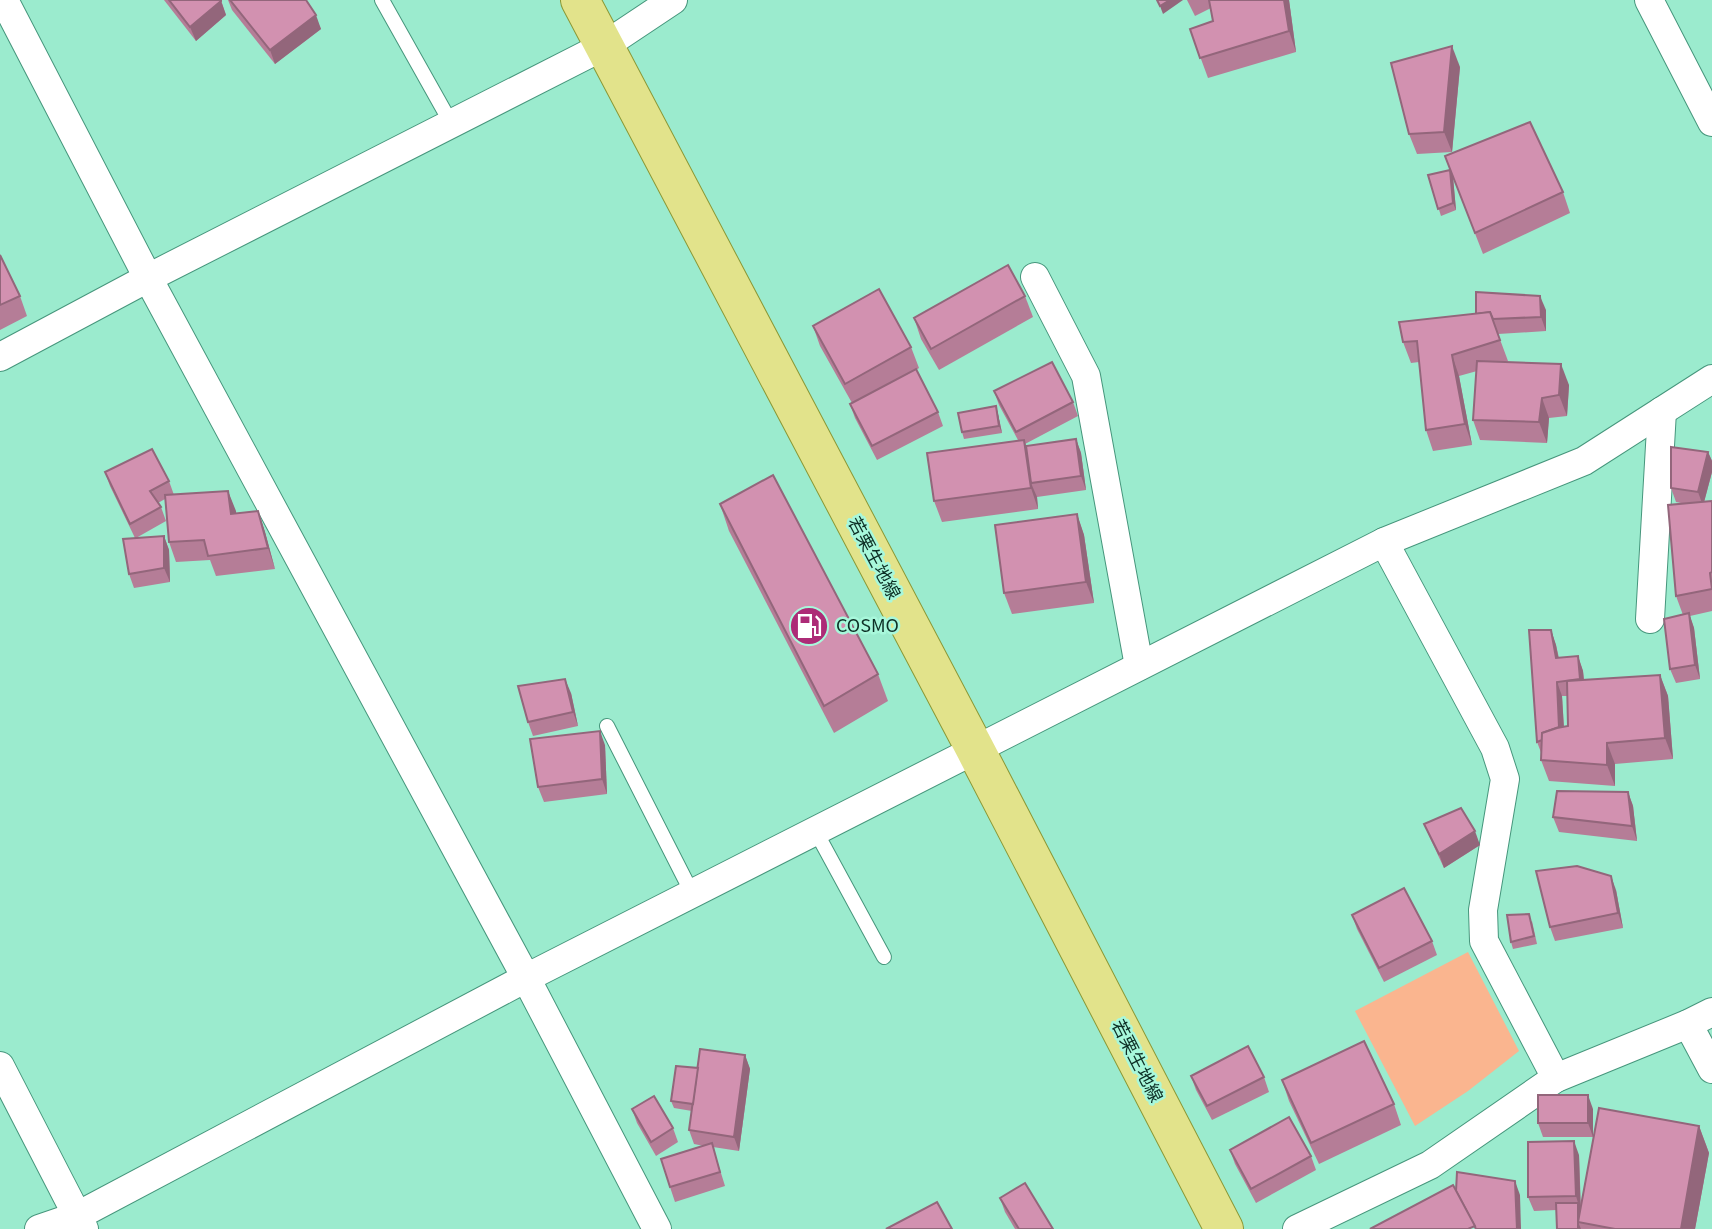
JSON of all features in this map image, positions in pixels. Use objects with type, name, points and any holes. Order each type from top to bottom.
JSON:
[{"type":"main road","name":"若栗生地線","points":[[580,0],[975,749],[1224,1229]]},
{"type":"street","points":[[4,0],[148,278],[526,978],[657,1229]]},
{"type":"street","points":[[0,356],[604,46],[673,0]]},
{"type":"street","points":[[1649,0],[1712,122]]},
{"type":"street","points":[[1035,277],[1086,376],[1139,666]]},
{"type":"street","points":[[38,1229],[81,1222],[526,978],[1384,542],[1584,461],[1712,379]]},
{"type":"street","points":[[1650,619],[1662,411]]},
{"type":"street","points":[[1384,542],[1495,748],[1505,779],[1483,910],[1484,941],[1556,1078]]},
{"type":"street","points":[[1297,1229],[1430,1165],[1556,1078],[1700,1018],[1712,1069]]},
{"type":"street","points":[[0,1066],[81,1222]]},
{"type":"lane","points":[[382,0],[452,123]]},
{"type":"lane","points":[[607,726],[692,893]]},
{"type":"lane","points":[[815,830],[884,957]]},
{"type":"shaded area","points":[[1468,952],[1519,1051],[1468,1091],[1415,1126],[1355,1011]]},
{"type":"building","points":[[169,0],[221,0],[221,1],[190,27]]},
{"type":"building","points":[[230,0],[306,0],[316,15],[270,50]]},
{"type":"building","points":[[1157,0],[1170,0],[1160,6]]},
{"type":"building","points":[[1209,0],[1284,0],[1289,31],[1200,58],[1190,29],[1213,21]]},
{"type":"building","points":[[1452,46],[1444,132],[1409,134],[1391,63]]},
{"type":"building","points":[[1530,122],[1563,192],[1475,233],[1445,156]]},
{"type":"building","points":[[1450,170],[1453,203],[1438,209],[1428,175]]},
{"type":"building","points":[[0,255],[20,296],[0,305]]},
{"type":"building","points":[[1008,265],[1025,296],[931,349],[914,318]]},
{"type":"building","points":[[879,289],[911,347],[845,384],[813,326]]},
{"type":"building","points":[[1476,292],[1540,296],[1541,317],[1493,319],[1490,312],[1476,314]]},
{"type":"building","points":[[1490,312],[1500,340],[1452,355],[1465,424],[1426,430],[1417,341],[1403,342],[1399,322]]},
{"type":"building","points":[[1477,361],[1561,364],[1559,395],[1542,398],[1539,422],[1473,420]]},
{"type":"building","points":[[1052,362],[1073,402],[1016,432],[994,391]]},
{"type":"building","points":[[916,369],[938,412],[872,446],[850,404]]},
{"type":"building","points":[[996,406],[999,426],[962,432],[958,413]]},
{"type":"building","points":[[1076,439],[1081,476],[1031,483],[1026,446]]},
{"type":"building","points":[[1024,440],[1031,488],[934,501],[927,453]]},
{"type":"building","points":[[1671,447],[1708,452],[1698,492],[1671,488]]},
{"type":"building","points":[[152,449],[169,481],[150,491],[161,507],[130,524],[105,472]]},
{"type":"building","points":[[773,475],[878,674],[824,706],[720,504]]},
{"type":"building","points":[[228,491],[231,514],[258,511],[268,548],[208,556],[204,540],[169,542],[165,495]]},
{"type":"building","points":[[1712,501],[1712,589],[1676,596],[1668,505]]},
{"type":"building","points":[[1077,514],[1086,582],[1004,593],[995,525]]},
{"type":"building","points":[[164,536],[164,568],[129,574],[123,539]]},
{"type":"building","points":[[1689,613],[1695,665],[1670,669],[1664,619]]},
{"type":"building","points":[[1529,630],[1551,630],[1556,658],[1578,656],[1580,679],[1557,682],[1559,727],[1542,733],[1542,740],[1537,742]]},
{"type":"building","points":[[1660,675],[1665,738],[1607,743],[1607,765],[1541,760],[1542,733],[1568,726],[1567,681]]},
{"type":"building","points":[[565,679],[573,712],[528,722],[518,686]]},
{"type":"building","points":[[600,731],[602,779],[538,787],[530,739]]},
{"type":"building","points":[[1557,791],[1628,792],[1632,826],[1553,817]]},
{"type":"building","points":[[1461,808],[1475,831],[1439,854],[1424,824]]},
{"type":"building","points":[[1577,866],[1611,876],[1618,913],[1550,927],[1536,871]]},
{"type":"building","points":[[1404,888],[1432,941],[1379,968],[1352,915]]},
{"type":"building","points":[[1529,914],[1534,936],[1511,942],[1507,915]]},
{"type":"building","points":[[1364,1041],[1394,1104],[1311,1143],[1282,1080]]},
{"type":"building","points":[[1248,1046],[1264,1077],[1207,1106],[1191,1076]]},
{"type":"building","points":[[700,1049],[745,1055],[734,1137],[689,1130]]},
{"type":"building","points":[[676,1066],[698,1068],[693,1104],[671,1101]]},
{"type":"building","points":[[1538,1095],[1588,1095],[1588,1123],[1538,1123]]},
{"type":"building","points":[[654,1096],[673,1128],[651,1142],[632,1109]]},
{"type":"building","points":[[1599,1108],[1699,1126],[1681,1229],[1615,1229],[1578,1222]]},
{"type":"building","points":[[1289,1117],[1311,1156],[1251,1189],[1230,1150]]},
{"type":"building","points":[[1574,1141],[1576,1196],[1528,1197],[1528,1142]]},
{"type":"building","points":[[712,1143],[720,1172],[670,1187],[661,1159]]},
{"type":"building","points":[[1457,1172],[1515,1181],[1517,1229],[1476,1229],[1456,1191]]},
{"type":"building","points":[[1025,1183],[1053,1229],[1019,1229],[1000,1198]]},
{"type":"building","points":[[1453,1185],[1475,1226],[1468,1229],[1370,1229]]},
{"type":"building","points":[[937,1202],[952,1229],[886,1229]]},
{"type":"building","points":[[1556,1203],[1578,1203],[1578,1229],[1557,1229]]},
{"type":"place","name":"COSMO","points":[[809,626]]}]
